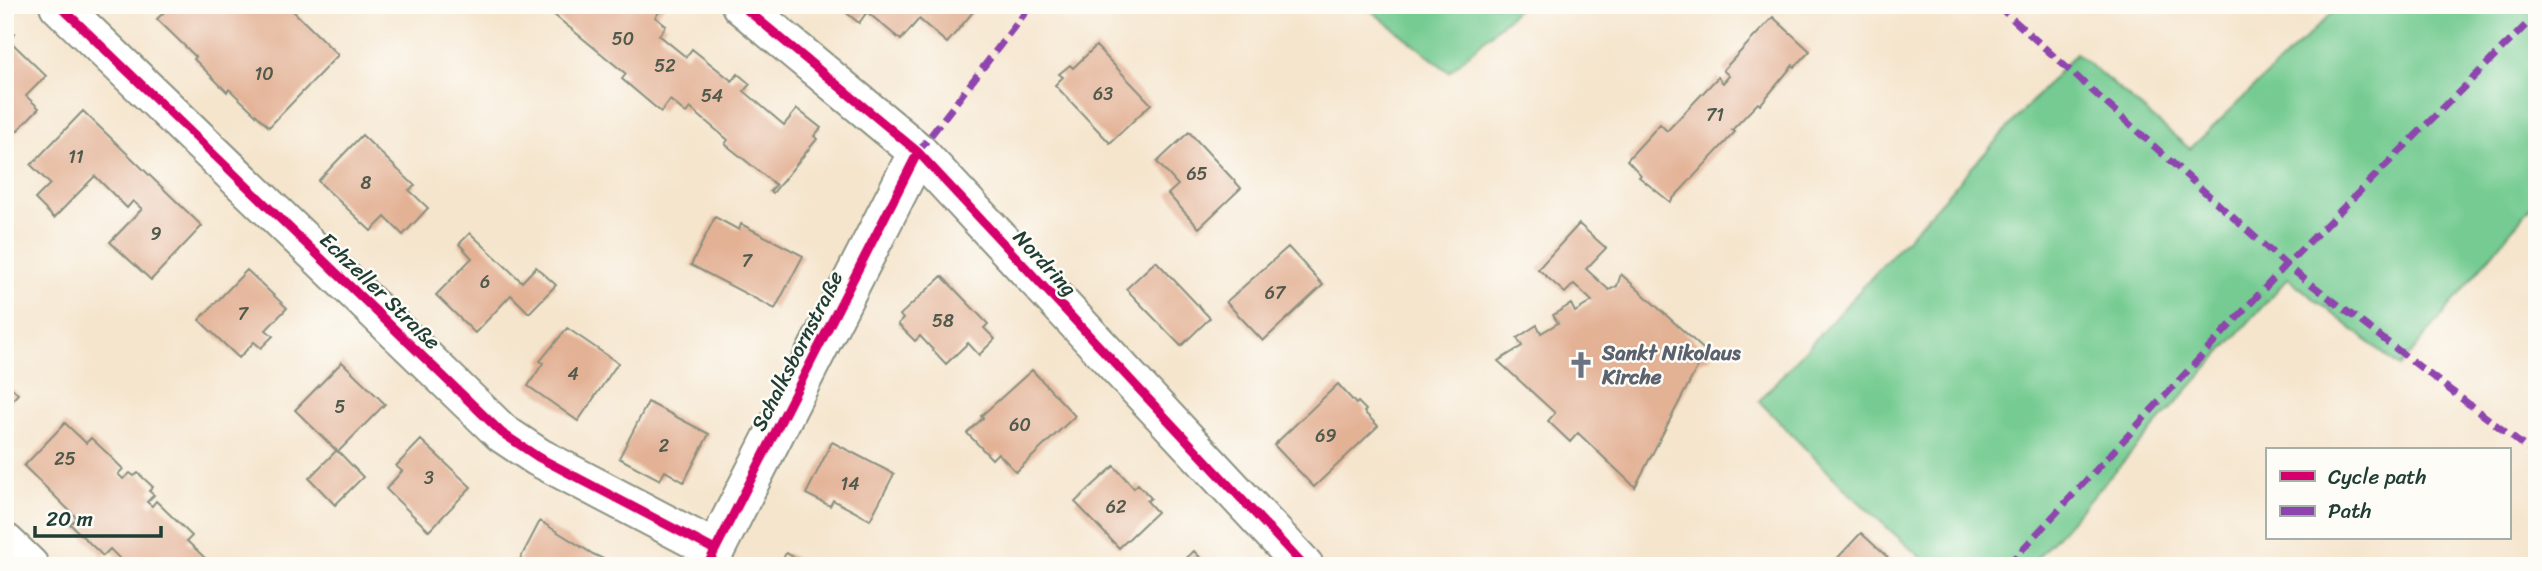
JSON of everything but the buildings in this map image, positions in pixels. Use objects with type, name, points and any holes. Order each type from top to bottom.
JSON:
[{"type":"street","name":"Echzeller Straße","points":[[59,5],[502,433],[538,457],[711,558]]},
{"type":"street","name":"Nordring","points":[[741,5],[918,152],[1304,566]]},
{"type":"street","name":"Schalksbornstraße","points":[[711,558],[918,152]]},
{"type":"street","points":[[5,543],[29,566]]},
{"type":"green space","points":[[1364,5],[1522,5],[1449,72]]},
{"type":"green space","points":[[2340,5],[2537,5],[2537,199],[2400,367],[2288,278],[2030,566],[1930,566],[1847,491],[1759,401],[2076,53],[2190,149]]},
{"type":"marked path","points":[[918,152],[1031,5]]},
{"type":"marked path","points":[[1997,5],[2286,265],[2537,456]]},
{"type":"marked path","points":[[2007,566],[2286,265],[2537,14]]},
{"type":"cycle path","points":[[59,5],[502,433],[538,457],[715,550]]},
{"type":"cycle path","points":[[741,5],[918,152],[1304,566]]},
{"type":"cycle path","points":[[707,566],[918,152]]},
{"type":"place","name":"Sankt Nikolaus Kirche","points":[[1581,365]]}]
